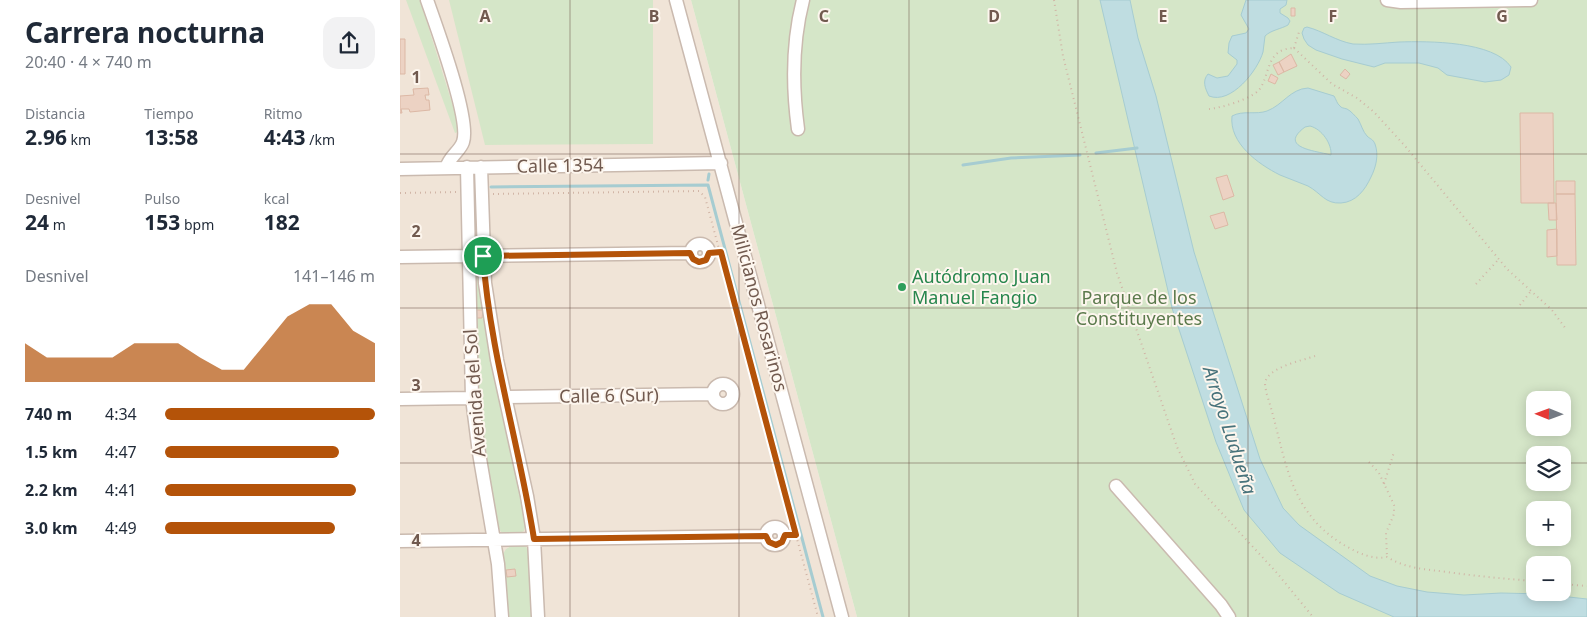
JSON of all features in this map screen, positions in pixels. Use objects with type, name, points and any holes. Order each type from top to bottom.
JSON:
[{"type":"street","points":[[427,0],[451,75],[464,126],[463,143],[449,159],[446,168]]},
{"type":"street","name":"Milicianos Rosarinos","points":[[676,0],[842,617]]},
{"type":"street","points":[[798,129],[793,71],[796,32],[803,0]]},
{"type":"street","points":[[1386,0],[1401,2],[1531,0]]},
{"type":"street","name":"Calle 1354","points":[[400,168],[721,163]]},
{"type":"street","name":"Avenida del Sol","points":[[467,167],[472,398],[479,453],[495,540],[502,617]]},
{"type":"street","name":"Avenida del Sol","points":[[481,167],[485,282],[495,351],[527,496],[534,539],[538,617]]},
{"type":"street","points":[[400,257],[690,253],[693,246],[700,243],[715,253]]},
{"type":"street","name":"Calle 6 (Sur)","points":[[505,397],[713,394]]},
{"type":"street","points":[[400,399],[472,398]]},
{"type":"street","points":[[1116,486],[1222,605],[1229,617]]},
{"type":"street","points":[[400,541],[766,536],[769,529],[775,526],[790,535]]},
{"type":"path","points":[[1054,0],[1063,56],[1117,274],[1177,447],[1195,484],[1277,573],[1313,617]]},
{"type":"path","points":[[1294,48],[1299,32]]},
{"type":"path","points":[[1209,108],[1224,107],[1230,103],[1250,97],[1258,91],[1264,82],[1266,70],[1272,59],[1280,51],[1294,48]]},
{"type":"path","points":[[1294,48],[1332,84],[1357,98],[1374,112],[1405,146],[1498,260],[1552,310],[1566,329]]},
{"type":"path","points":[[489,196],[491,194],[698,191],[705,197],[715,253],[790,535],[818,617]]},
{"type":"path","points":[[400,192],[459,193]]},
{"type":"path","points":[[1476,284],[1498,260]]},
{"type":"path","points":[[1520,305],[1531,290]]},
{"type":"path","points":[[1315,356],[1277,369],[1269,376],[1265,383],[1290,478],[1299,500],[1323,530],[1354,551],[1379,558],[1387,557],[1398,564],[1412,568],[1471,576],[1526,580]]},
{"type":"path","points":[[1384,484],[1394,452]]},
{"type":"path","points":[[1370,462],[1379,473],[1394,505],[1394,514],[1386,533],[1387,557]]},
{"type":"path","points":[[1571,585],[1587,586]]},
{"type":"shaded area","points":[[400,0],[691,0],[857,617],[400,617]]},
{"type":"green space","points":[[406,0],[420,0],[456,116],[458,132],[455,133]]},
{"type":"green space","points":[[449,0],[653,0],[653,144],[485,145]]},
{"type":"green space","name":"Parque de los Constituyentes","points":[[691,0],[1587,0],[1587,617],[857,617]]},
{"type":"green space","points":[[474,203],[477,205],[478,250],[473,252]]},
{"type":"green space","points":[[475,265],[479,268],[492,365],[517,468],[526,523],[524,531],[518,534],[503,534],[497,527],[478,411]]},
{"type":"green space","points":[[513,545],[525,546],[530,551],[535,617],[507,617],[502,556],[506,549]]},
{"type":"water","name":"Arroyo Ludueña","points":[[1100,0],[1130,0],[1138,38],[1156,96],[1194,252],[1260,459],[1283,508],[1299,525],[1370,576],[1397,586],[1427,592],[1464,595],[1526,594],[1526,601],[1571,601],[1571,597],[1587,599],[1587,617],[1394,617],[1339,593],[1280,553],[1244,510],[1216,442],[1172,308]]},
{"type":"water","points":[[1246,0],[1287,0],[1286,5],[1280,9],[1280,13],[1290,21],[1288,25],[1265,36],[1263,52],[1256,68],[1242,84],[1226,95],[1209,96],[1205,87],[1208,74],[1217,78],[1228,76],[1237,64],[1237,60],[1228,53],[1229,43],[1232,36],[1246,33],[1249,29],[1241,15]]},
{"type":"water","points":[[1307,27],[1353,44],[1426,42],[1476,47],[1502,58],[1511,67],[1509,75],[1501,80],[1485,82],[1447,75],[1438,68],[1419,63],[1385,63],[1374,67],[1316,50],[1308,45],[1304,39],[1302,33],[1304,28]]},
{"type":"water","points":[[1308,88],[1334,96],[1340,107],[1348,110],[1358,119],[1368,137],[1375,144],[1376,165],[1369,182],[1356,198],[1336,203],[1323,198],[1308,186],[1280,175],[1254,159],[1240,144],[1235,135],[1232,126],[1232,116],[1241,113],[1267,111],[1291,94]],"holes":[[[1310,126],[1325,138],[1330,146],[1331,155],[1309,150],[1297,144],[1295,140],[1305,127]]]},
{"type":"building","points":[[1291,8],[1295,8],[1295,16],[1291,16]]},
{"type":"building","points":[[400,39],[405,39],[405,74],[400,74]]},
{"type":"building","points":[[1291,54],[1297,66],[1284,72],[1279,62]]},
{"type":"building","points":[[1279,62],[1284,72],[1278,75],[1273,65]]},
{"type":"building","points":[[1345,69],[1350,74],[1346,79],[1340,75]]},
{"type":"building","points":[[1271,74],[1278,78],[1275,84],[1268,81]]},
{"type":"building","points":[[428,88],[429,95],[425,95],[426,100],[429,100],[430,110],[410,112],[409,109],[401,109],[402,113],[400,113],[400,96],[414,95],[413,89]]},
{"type":"building","points":[[1520,113],[1553,113],[1554,203],[1521,203]]},
{"type":"building","points":[[1227,175],[1234,196],[1223,200],[1216,178]]},
{"type":"building","points":[[1556,181],[1575,181],[1575,194],[1556,194]]},
{"type":"building","points":[[1556,194],[1575,194],[1576,265],[1557,265]]},
{"type":"building","points":[[1548,203],[1556,203],[1557,220],[1549,220]]},
{"type":"building","points":[[1224,212],[1228,225],[1215,229],[1210,216]]},
{"type":"building","points":[[1557,229],[1557,256],[1547,257],[1547,230]]},
{"type":"building","points":[[476,310],[483,310],[482,318],[476,318]]},
{"type":"building","points":[[515,569],[516,576],[507,577],[506,570]]},
{"type":"waterway","points":[[1096,153],[1137,148]]},
{"type":"waterway","points":[[963,165],[1011,158],[1080,155]]},
{"type":"waterway","points":[[708,180],[709,174]]},
{"type":"waterway","points":[[491,187],[708,185],[823,617]]},
{"type":"place","name":"Autódromo Juan Manuel Fangio","points":[[902,287]]},
{"type":"route","points":[[721,252],[796,535],[785,535],[782,542],[776,545],[769,542],[766,536],[534,539],[516,442],[497,360],[483,256],[690,253],[693,259],[703,262],[709,253],[721,252]]}]
